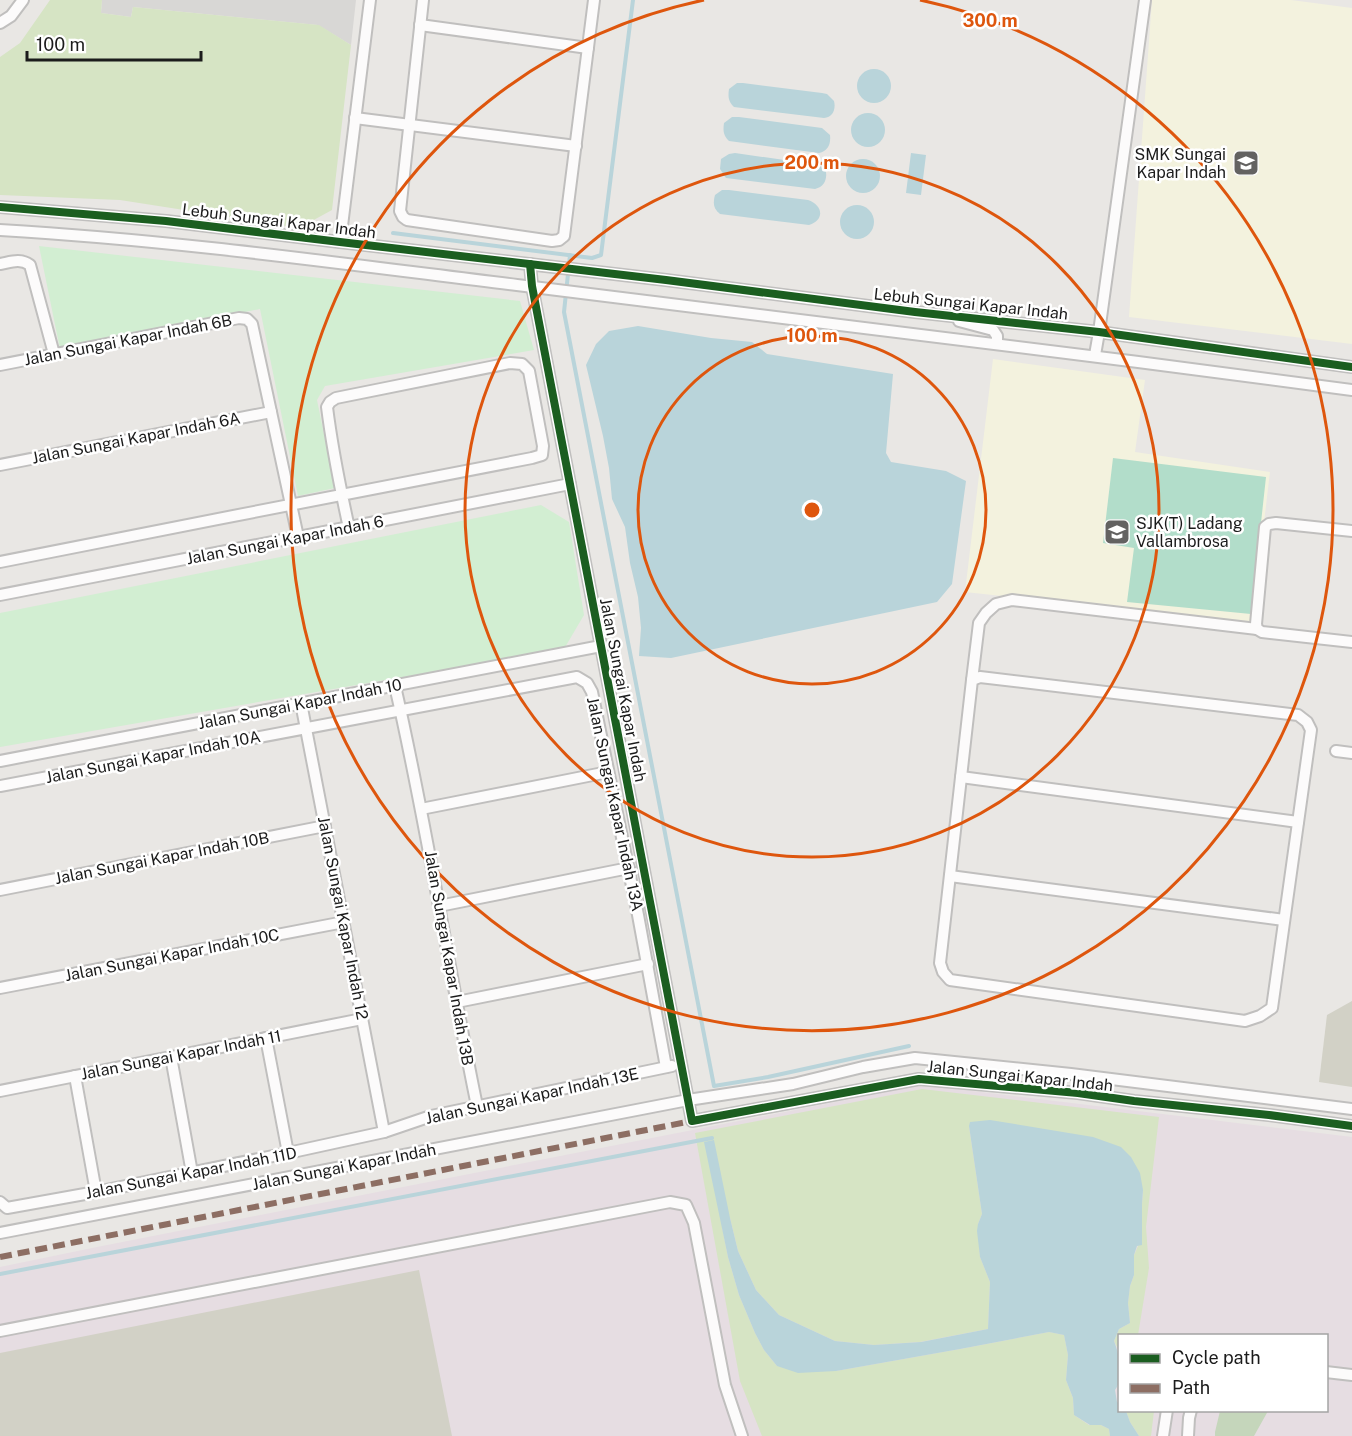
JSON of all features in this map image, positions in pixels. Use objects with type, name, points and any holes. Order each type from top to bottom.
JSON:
[{"type":"street","points":[[0,23],[11,16],[23,0]]},
{"type":"street","points":[[340,242],[370,0]]},
{"type":"street","points":[[423,0],[400,211],[403,217],[407,220],[552,241],[564,236],[594,0]]},
{"type":"street","points":[[1095,355],[1145,0]]},
{"type":"street","points":[[420,25],[588,48]]},
{"type":"street","points":[[355,118],[576,146]]},
{"type":"street","name":"Lebuh Sungai Kapar Indah","points":[[0,207],[166,220],[915,312],[1099,332],[1352,367]]},
{"type":"street","points":[[0,230],[168,243],[532,286]]},
{"type":"street","points":[[0,264],[18,260],[30,265],[54,354]]},
{"type":"street","name":"Jalan Sungai Kapar Indah","points":[[530,264],[532,286],[692,1121],[919,1079],[1078,1093],[1352,1126]]},
{"type":"street","name":"Lebuh Sungai Kapar Indah","points":[[532,286],[1095,355],[1352,390]]},
{"type":"street","points":[[937,313],[949,319],[993,330],[997,336],[997,343]]},
{"type":"street","name":"Jalan Sungai Kapar Indah 6B","points":[[0,365],[239,318],[247,319],[252,324],[298,537]]},
{"type":"street","name":"Jalan Sungai Kapar Indah 6","points":[[0,562],[342,496],[542,455],[543,446],[529,371],[522,364],[510,363],[336,398],[330,402],[327,407],[342,496]]},
{"type":"street","name":"Jalan Sungai Kapar Indah 6A","points":[[0,465],[271,412]]},
{"type":"street","name":"Jalan Sungai Kapar Indah 6","points":[[0,596],[570,484]]},
{"type":"street","points":[[342,496],[349,528]]},
{"type":"street","points":[[1257,629],[1265,527],[1276,523],[1352,531]]},
{"type":"street","points":[[972,680],[980,677],[1298,715],[1306,722],[1311,730],[1272,1008],[1260,1016],[1245,1021],[950,980],[943,972],[940,963],[972,680],[979,623],[996,604],[1012,600],[1352,642]]},
{"type":"street","name":"Jalan Sungai Kapar Indah 10","points":[[0,761],[601,646]]},
{"type":"street","name":"Jalan Sungai Kapar Indah 13A","points":[[306,728],[577,677],[587,682],[629,868],[666,1067]]},
{"type":"street","name":"Jalan Sungai Kapar Indah 13B","points":[[395,686],[421,809],[477,1106]]},
{"type":"street","name":"Jalan Sungai Kapar Indah 12","points":[[301,704],[384,1132]]},
{"type":"street","name":"Jalan Sungai Kapar Indah 10A","points":[[0,786],[306,728]]},
{"type":"street","points":[[1336,751],[1352,753]]},
{"type":"street","points":[[421,809],[608,772]]},
{"type":"street","points":[[961,777],[1298,822]]},
{"type":"street","name":"Jalan Sungai Kapar Indah 10B","points":[[0,890],[325,826]]},
{"type":"street","points":[[439,906],[629,868]]},
{"type":"street","points":[[950,876],[1284,920]]},
{"type":"street","name":"Jalan Sungai Kapar Indah 10C","points":[[0,987],[344,922]]},
{"type":"street","points":[[457,1002],[648,964]]},
{"type":"street","name":"Jalan Sungai Kapar Indah 11","points":[[0,1091],[362,1019]]},
{"type":"street","points":[[266,1038],[288,1153]]},
{"type":"street","points":[[171,1057],[192,1173]]},
{"type":"street","name":"Jalan Sungai Kapar Indah","points":[[0,1233],[688,1100],[793,1084],[863,1067],[915,1058],[1071,1074],[1352,1109]]},
{"type":"street","name":"Jalan Sungai Kapar Indah 13E","points":[[384,1132],[431,1116],[681,1064]]},
{"type":"street","points":[[75,1076],[96,1192]]},
{"type":"street","name":"Jalan Sungai Kapar Indah 11D","points":[[0,1202],[8,1209],[384,1132]]},
{"type":"street","points":[[0,1331],[670,1202],[686,1205],[694,1223],[725,1385],[742,1436]]},
{"type":"street","points":[[1328,1372],[1352,1375]]},
{"type":"street","points":[[1162,1435],[1167,1412]]},
{"type":"street","points":[[1188,1436],[1190,1412]]},
{"type":"shaded area","points":[[102,0],[356,0],[351,45],[318,25],[133,7],[131,17],[101,13]]},
{"type":"shaded area","name":"SMK Sungai Kapar Indah","points":[[1152,0],[1291,0],[1352,8],[1352,344],[1129,317]]},
{"type":"shaded area","name":"SJK(T) Ladang Vallambrosa","points":[[993,359],[1145,380],[1135,452],[1270,472],[1252,623],[965,592]]},
{"type":"shaded area","points":[[1352,1001],[1352,1087],[1319,1082],[1327,1015]]},
{"type":"shaded area","points":[[922,1085],[1352,1137],[1352,1436],[0,1436],[0,1267]]},
{"type":"shaded area","points":[[419,1270],[452,1436],[0,1436],[0,1353]]},
{"type":"shaded area","points":[[1220,1412],[1267,1412],[1254,1436],[1215,1436]]},
{"type":"green space","points":[[50,0],[102,0],[101,13],[131,17],[133,7],[319,25],[351,45],[332,210],[299,228],[120,200],[0,195],[0,57],[20,43]]},
{"type":"green space","points":[[39,246],[520,301],[534,350],[325,386],[317,400],[335,488],[298,496],[260,309],[60,349]]},
{"type":"green space","points":[[1113,458],[1266,477],[1251,614],[1127,602],[1134,548],[1103,543]]},
{"type":"green space","points":[[541,505],[569,522],[584,615],[564,649],[0,747],[0,613]]},
{"type":"green space","points":[[922,1089],[1159,1117],[1146,1227],[1149,1268],[1138,1334],[1118,1334],[1118,1350],[1114,1341],[1119,1329],[1130,1323],[1128,1303],[1142,1216],[1143,1190],[969,1126],[982,1214],[978,1224],[980,1257],[990,1282],[988,1329],[920,1342],[874,1345],[835,1341],[779,1315],[756,1290],[738,1251],[730,1218],[722,1227],[739,1295],[764,1350],[777,1366],[836,1371],[1049,1332],[1064,1335],[1068,1355],[1066,1380],[1073,1398],[1074,1415],[1089,1425],[1101,1425],[1109,1429],[1110,1436],[762,1436],[740,1381],[695,1133]]},
{"type":"green space","points":[[1126,1412],[1154,1412],[1151,1436],[1139,1436]]},
{"type":"water","points":[[874,69],[886,74],[891,86],[886,98],[874,103],[862,98],[857,86],[862,74]]},
{"type":"water","points":[[737,83],[827,94],[834,101],[835,107],[830,116],[824,118],[734,107],[730,101],[729,89]]},
{"type":"water","points":[[868,113],[880,118],[885,130],[880,142],[868,147],[856,142],[851,130],[856,118]]},
{"type":"water","points":[[732,117],[822,128],[830,135],[829,144],[825,151],[819,153],[729,141],[725,135],[724,123]]},
{"type":"water","points":[[735,153],[819,165],[826,172],[825,180],[821,187],[815,189],[726,178],[720,169],[721,159]]},
{"type":"water","points":[[911,153],[926,155],[921,195],[906,193]]},
{"type":"water","points":[[863,159],[875,164],[880,176],[875,188],[863,193],[851,188],[846,176],[851,164]]},
{"type":"water","points":[[722,190],[808,200],[817,205],[820,216],[818,220],[809,225],[720,214],[714,201],[715,195]]},
{"type":"water","points":[[857,205],[869,210],[874,222],[869,234],[857,239],[845,234],[840,222],[845,210]]},
{"type":"water","points":[[638,326],[752,342],[767,354],[893,374],[886,453],[891,462],[946,471],[966,481],[952,584],[937,602],[671,658],[639,656],[641,628],[638,597],[625,527],[612,499],[603,436],[586,365],[596,344],[609,331]]},
{"type":"water","points":[[990,1120],[1093,1137],[1121,1147],[1131,1157],[1140,1173],[1143,1190],[1142,1245],[1137,1246],[1134,1255],[1134,1275],[1128,1303],[1130,1323],[1119,1329],[1114,1341],[1118,1352],[1118,1385],[1115,1390],[1118,1412],[1126,1412],[1139,1436],[1110,1436],[1109,1429],[1101,1425],[1090,1425],[1074,1415],[1073,1398],[1066,1380],[1068,1355],[1064,1335],[1049,1332],[836,1371],[798,1373],[777,1366],[764,1350],[739,1295],[728,1257],[704,1142],[714,1140],[738,1251],[756,1290],[779,1315],[835,1341],[874,1345],[921,1342],[988,1329],[990,1282],[980,1257],[977,1231],[982,1214],[970,1122]]},
{"type":"waterway","points":[[393,233],[592,258],[601,255],[633,0]]},
{"type":"waterway","points":[[570,255],[564,312],[714,1086],[768,1077],[909,1046]]},
{"type":"waterway","points":[[0,1274],[712,1138]]},
{"type":"marked path","points":[[0,1257],[692,1121]]},
{"type":"cycle path","points":[[0,207],[166,221],[666,280],[915,312],[1099,332],[1352,367]]},
{"type":"cycle path","points":[[530,264],[532,286],[692,1121],[919,1079],[1078,1093],[1352,1126]]},
{"type":"place","name":"SMK Sungai Kapar Indah","points":[[1246,163]]},
{"type":"place","name":"SJK(T) Ladang Vallambrosa","points":[[1117,532]]}]
